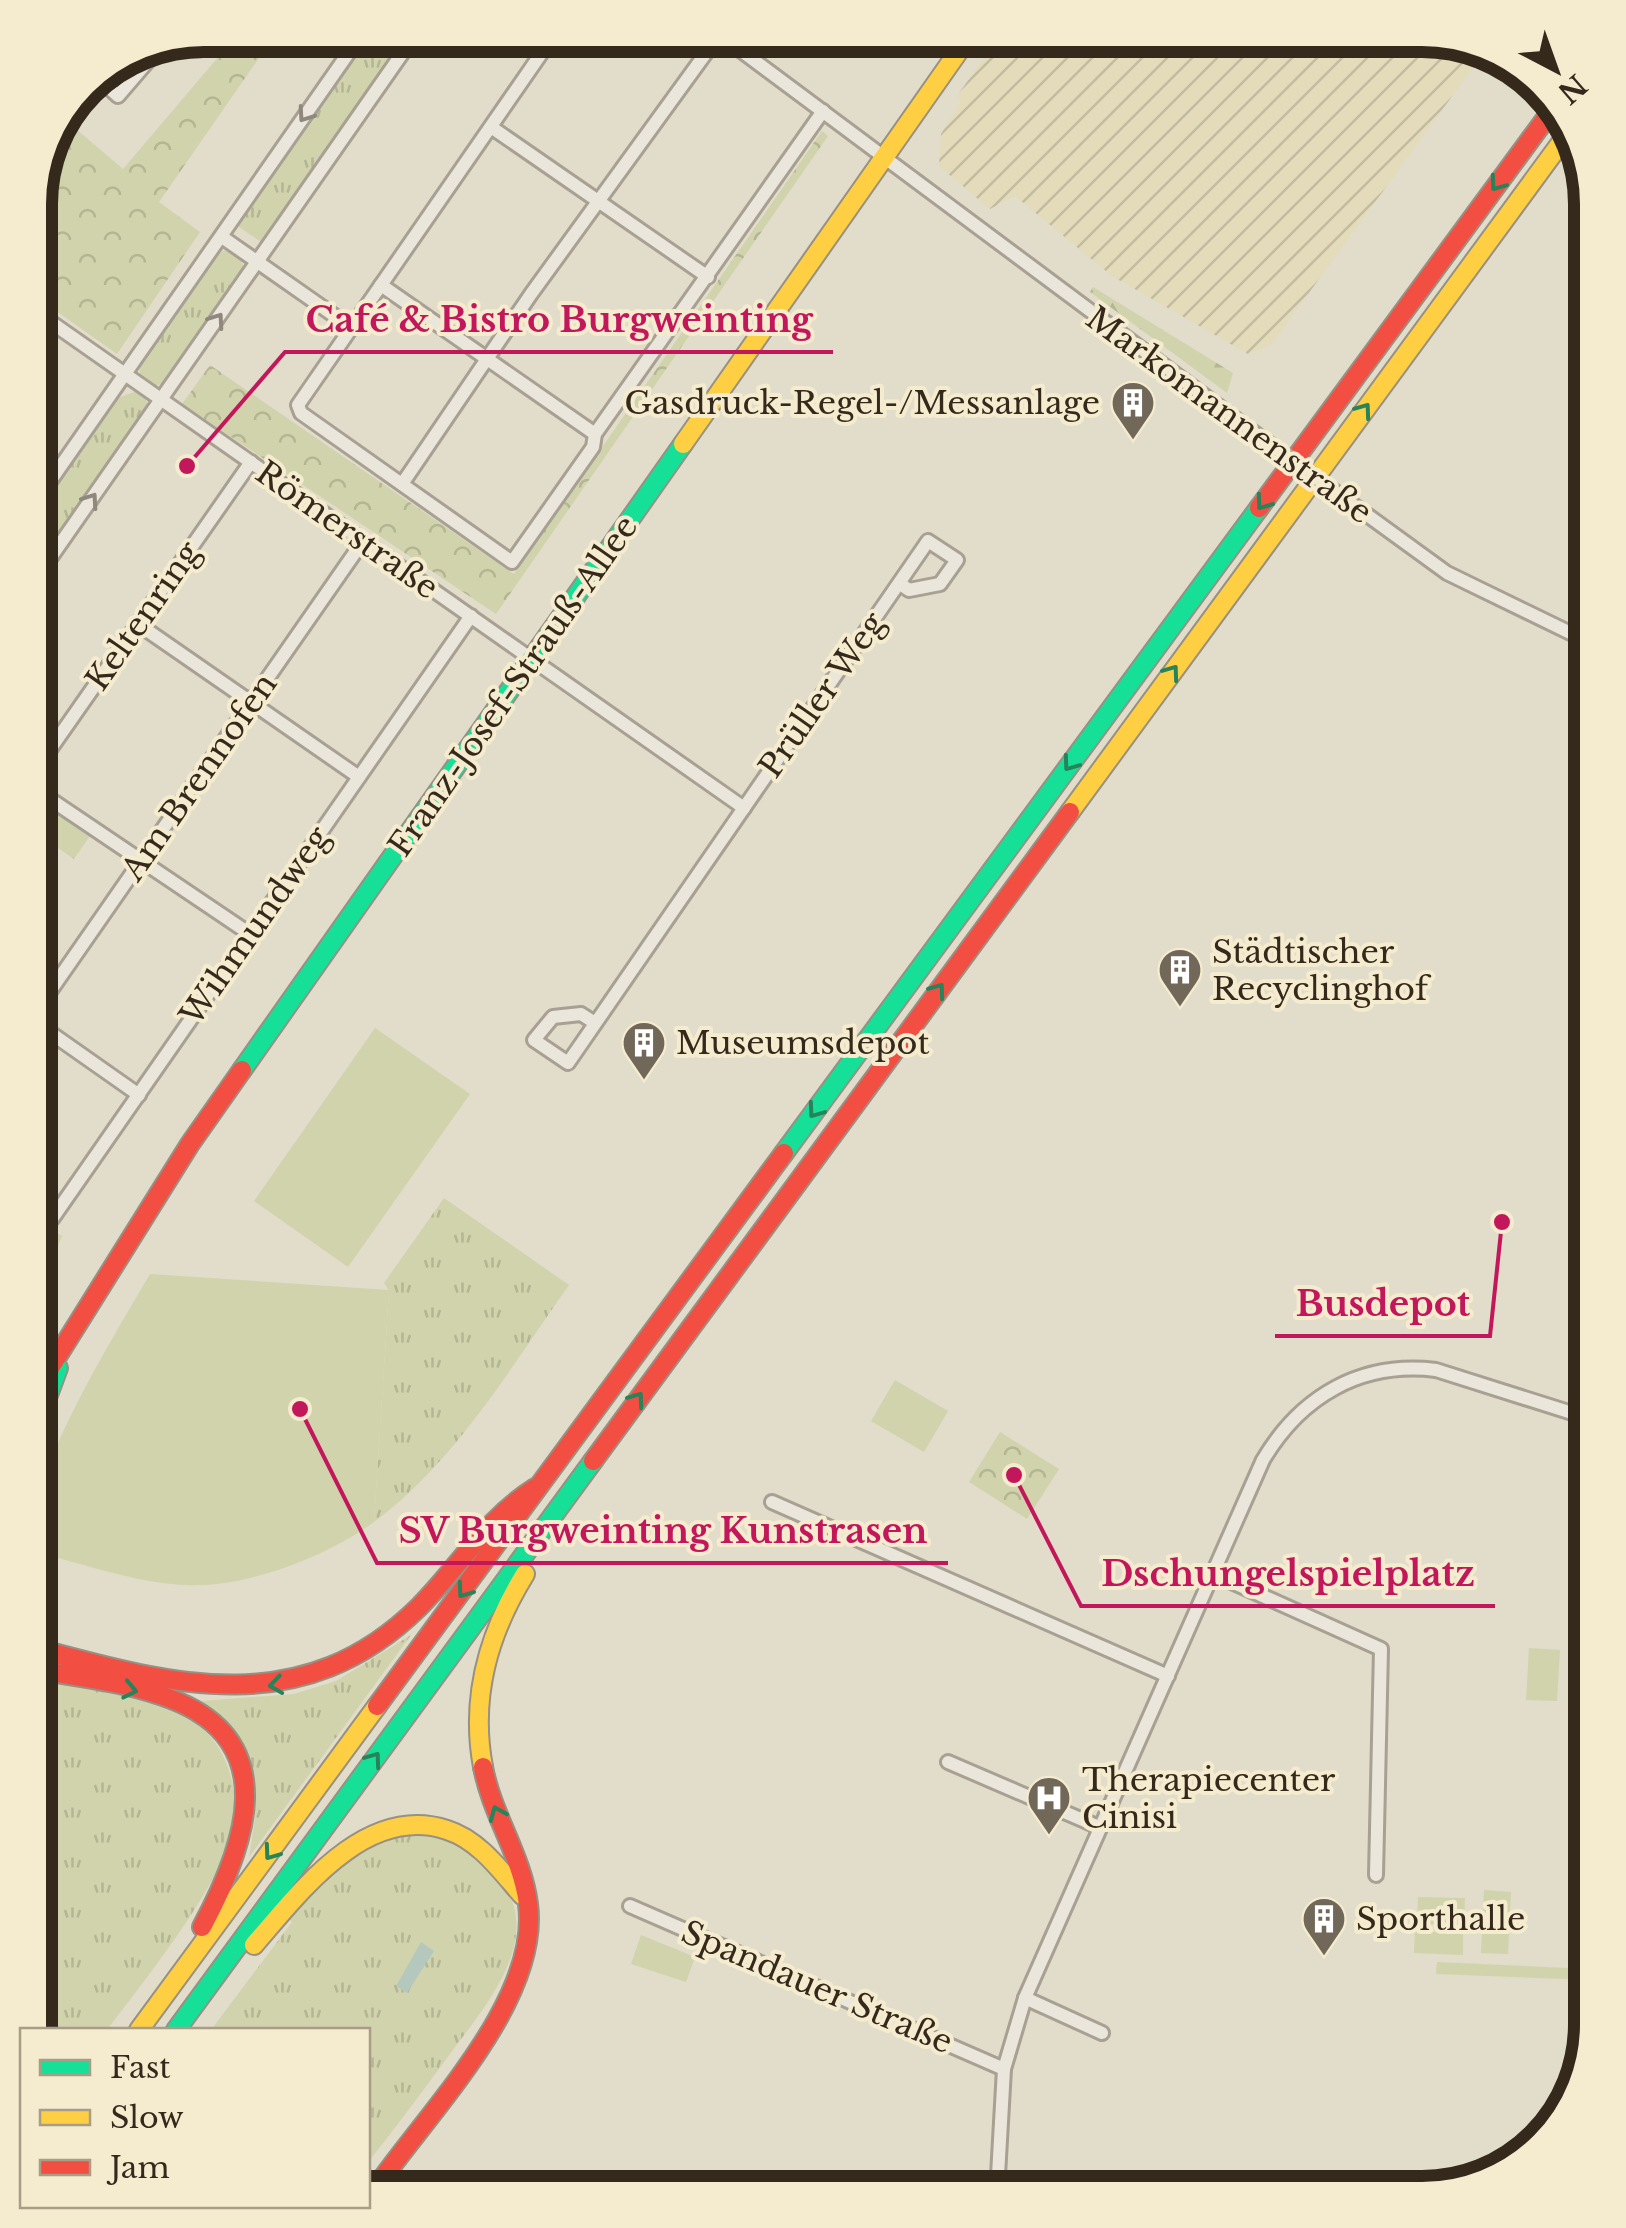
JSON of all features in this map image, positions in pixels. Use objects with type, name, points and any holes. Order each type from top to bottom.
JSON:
[{"type":"main road","name":"Franz-Josef-Strauß-Allee","points":[[52,1365],[190,1144],[958,53]]},
{"type":"main road","points":[[140,2028],[1545,120]]},
{"type":"main road","points":[[177,2028],[1561,143]]},
{"type":"main road","name":"Franz-Josef-Strauß-Allee","points":[[52,1382],[66,1344]]},
{"type":"main road","points":[[385,2175],[506,2002],[525,1954],[528,1904],[521,1866],[486,1784],[480,1755],[478,1694],[488,1650],[507,1604],[576,1503],[580,1478]]},
{"type":"main road","points":[[52,1652],[148,1677],[209,1686],[275,1686],[310,1679],[339,1668],[387,1636],[438,1586],[509,1502],[542,1484]]},
{"type":"main road","points":[[52,1674],[182,1703],[222,1732],[246,1776],[246,1828],[221,1894],[126,2028]]},
{"type":"main road","points":[[212,1978],[242,1959],[304,1886],[330,1863],[357,1842],[385,1829],[430,1826],[469,1838],[505,1872],[528,1904]]},
{"type":"street","points":[[53,477],[349,52]]},
{"type":"street","points":[[53,555],[403,52]]},
{"type":"street","points":[[491,127],[542,52]]},
{"type":"street","points":[[402,484],[531,294],[706,52]]},
{"type":"street","name":"Markomannenstraße","points":[[743,52],[1447,573],[1574,635]]},
{"type":"street","points":[[108,87],[118,96],[143,67]]},
{"type":"street","points":[[708,278],[488,125],[298,405],[301,414],[512,562],[594,447],[596,434],[708,278],[823,111]]},
{"type":"street","points":[[222,236],[352,328]]},
{"type":"street","points":[[382,284],[596,434]]},
{"type":"street","name":"Römerstraße","points":[[53,322],[532,659]]},
{"type":"street","name":"Keltenring","points":[[53,746],[251,462]]},
{"type":"street","name":"Prüller Weg","points":[[595,1023],[581,1014],[554,1018],[534,1040],[568,1062],[744,808],[928,540],[957,560],[940,584],[909,590],[899,583]]},
{"type":"street","name":"Am Brennofen","points":[[53,988],[363,542]]},
{"type":"street","name":"Wihmundweg","points":[[52,1218],[470,616]]},
{"type":"street","points":[[138,624],[358,777]]},
{"type":"street","name":"Prüller Weg","points":[[532,659],[744,808]]},
{"type":"street","points":[[53,800],[250,934]]},
{"type":"street","points":[[53,1034],[139,1094]]},
{"type":"street","points":[[998,2176],[1004,2068],[1025,1998],[1278,1434],[1298,1412],[1342,1383],[1390,1368],[1436,1370],[1574,1413]]},
{"type":"street","points":[[772,1502],[1168,1676]]},
{"type":"street","points":[[1214,1574],[1380,1649],[1376,1874]]},
{"type":"street","points":[[948,1762],[1099,1828]]},
{"type":"street","name":"Spandauer Straße","points":[[630,1906],[1004,2068]]},
{"type":"street","points":[[1025,1998],[1102,2033]]},
{"type":"shaded area","points":[[988,53],[1431,53],[1476,63],[1271,345],[1248,354],[1112,276],[1015,196],[990,209],[939,166],[941,134],[961,101],[957,96]]},
{"type":"shaded area","points":[[421,1942],[434,1951],[407,1993],[396,1986]]},
{"type":"green space","points":[[223,52],[263,52],[159,202],[200,232],[117,354],[53,309],[56,238],[53,195],[58,165],[74,127],[123,169]]},
{"type":"green space","points":[[356,52],[397,52],[264,244],[236,225]]},
{"type":"green space","points":[[822,131],[828,136],[496,614],[182,404],[210,365],[514,574]]},
{"type":"green space","points":[[225,250],[240,257],[245,270],[166,382],[155,386],[140,375],[139,362],[216,255]]},
{"type":"green space","points":[[1093,287],[1233,373],[1227,393],[1090,292]]},
{"type":"green space","points":[[137,391],[145,396],[149,411],[53,549],[53,488],[115,399]]},
{"type":"green space","points":[[53,806],[92,833],[74,859],[53,844]]},
{"type":"green space","points":[[375,1028],[470,1094],[348,1267],[254,1201]]},
{"type":"green space","points":[[444,1198],[569,1285],[456,1442],[404,1498],[374,1522],[389,1291],[384,1283]]},
{"type":"green space","points":[[52,1230],[62,1236],[52,1259]]},
{"type":"green space","points":[[150,1274],[389,1290],[374,1522],[333,1547],[284,1568],[234,1581],[186,1585],[148,1581],[52,1557],[52,1458],[86,1387]]},
{"type":"green space","points":[[895,1380],[948,1411],[924,1452],[871,1421]]},
{"type":"green space","points":[[1000,1432],[1059,1469],[1027,1519],[969,1482]]},
{"type":"green space","points":[[411,1635],[249,1857],[255,1808],[252,1770],[236,1736],[201,1701],[294,1694],[336,1681]]},
{"type":"green space","points":[[1529,1648],[1560,1650],[1557,1701],[1526,1700]]},
{"type":"green space","points":[[52,1682],[135,1699],[173,1712],[204,1730],[223,1756],[235,1804],[231,1836],[211,1883],[108,2028],[52,2028]]},
{"type":"green space","points":[[404,1834],[450,1840],[486,1866],[506,1890],[515,1914],[515,1939],[496,1989],[370,2159],[370,2028],[212,2028],[292,1922],[288,1918],[357,1854]]},
{"type":"green space","points":[[1484,1890],[1511,1892],[1508,1954],[1481,1953]]},
{"type":"green space","points":[[1418,1897],[1465,1898],[1464,1925],[1417,1924]]},
{"type":"green space","points":[[1415,1931],[1463,1933],[1463,1955],[1414,1953]]},
{"type":"green space","points":[[641,1935],[695,1957],[686,1982],[631,1964]]},
{"type":"green space","points":[[1437,1962],[1574,1968],[1574,1979],[1436,1974]]},
{"type":"traffic: fast","points":[[242,1070],[683,444]]},
{"type":"traffic: fast","points":[[784,1153],[1259,508]]},
{"type":"traffic: fast","points":[[52,1383],[58,1368]]},
{"type":"traffic: fast","points":[[177,2028],[593,1461]]},
{"type":"traffic: slow","points":[[683,444],[958,53]]},
{"type":"traffic: slow","points":[[1070,812],[1561,143]]},
{"type":"traffic: slow","points":[[483,1767],[479,1716],[485,1667],[501,1620],[525,1574]]},
{"type":"traffic: slow","points":[[140,2028],[377,1706]]},
{"type":"traffic: slow","points":[[254,1945],[337,1858],[389,1829],[417,1825],[459,1835],[489,1857],[522,1895]]},
{"type":"traffic: jam","points":[[1259,508],[1545,120]]},
{"type":"traffic: jam","points":[[593,1461],[1070,812]]},
{"type":"traffic: jam","points":[[52,1364],[190,1144],[242,1070]]},
{"type":"traffic: jam","points":[[377,1706],[784,1153]]},
{"type":"traffic: jam","points":[[52,1653],[187,1682],[236,1684],[283,1680],[330,1667],[375,1643],[419,1607],[487,1529],[535,1488]]},
{"type":"traffic: jam","points":[[52,1672],[121,1684],[171,1699],[207,1718],[230,1742],[242,1769],[245,1799],[241,1831],[231,1864],[202,1927]]},
{"type":"traffic: jam","points":[[385,2175],[448,2094],[498,2018],[516,1980],[527,1941],[525,1886],[483,1767]]},
{"type":"place","name":"Gasdruck-Regel-/Messanlage","points":[[1133,441]]},
{"type":"place","name":"Café & Bistro Burgweinting","points":[[187,466]]},
{"type":"place","name":"Städtischer Recyclinghof","points":[[1180,1008]]},
{"type":"place","name":"Museumsdepot","points":[[644,1081]]},
{"type":"place","name":"Busdepot","points":[[1502,1222]]},
{"type":"place","name":"SV Burgweinting Kunstrasen","points":[[300,1409]]},
{"type":"place","name":"Dschungelspielplatz","points":[[1014,1475]]},
{"type":"place","name":"Therapiecenter Cinisi","points":[[1049,1836]]},
{"type":"place","name":"Sporthalle","points":[[1324,1957]]}]
